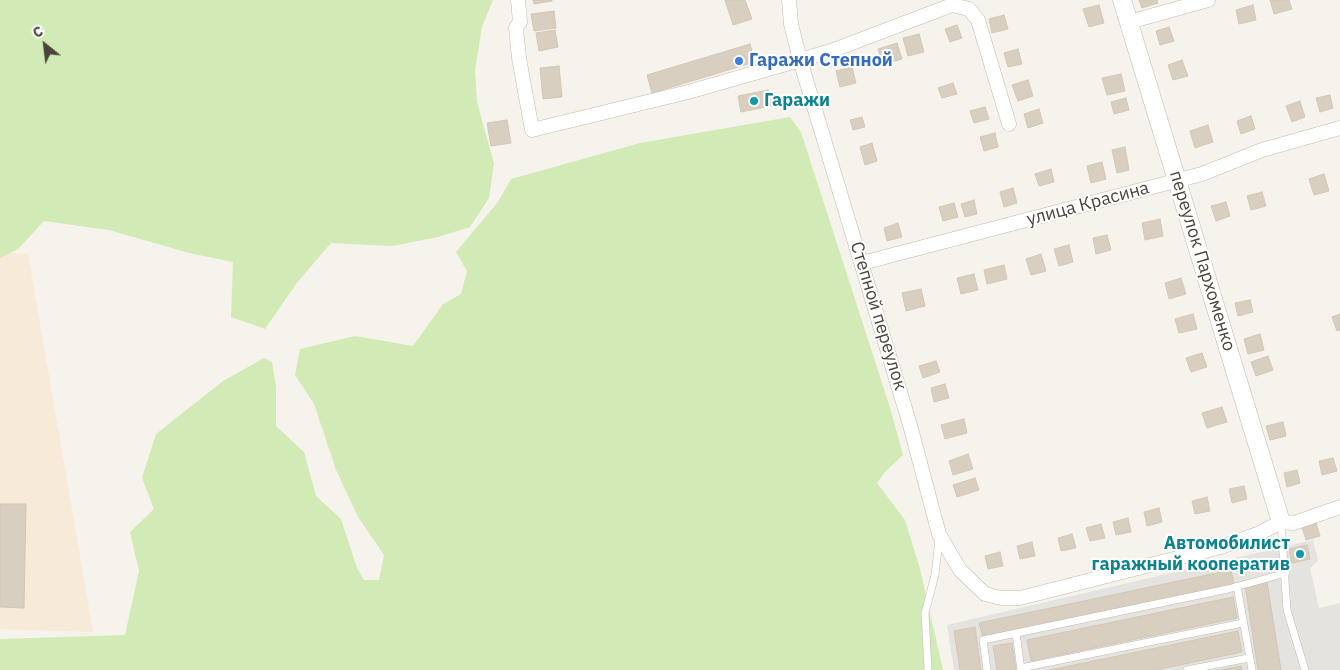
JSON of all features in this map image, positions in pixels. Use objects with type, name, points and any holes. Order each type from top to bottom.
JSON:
[{"type":"street","points":[[518,0],[520,22],[516,28],[519,58],[532,130],[688,92],[800,60],[853,43],[952,5],[969,9],[978,20],[1009,124]]},
{"type":"street","name":"Степной переулок","points":[[789,0],[791,24],[800,60],[910,425],[939,534],[960,570],[985,594],[1001,598],[1020,598],[1221,547],[1260,533],[1281,522]]},
{"type":"street","name":"переулок Пархоменко","points":[[1122,0],[1281,522]]},
{"type":"street","points":[[1129,22],[1208,0]]},
{"type":"street","name":"улица Красина","points":[[862,263],[1202,174],[1262,150],[1340,128]]},
{"type":"street","points":[[1281,522],[1294,523],[1340,508]]},
{"type":"lane","points":[[1281,522],[1286,573],[1287,610],[1305,670]]},
{"type":"lane","points":[[928,670],[925,614],[935,575],[939,534]]},
{"type":"lane","points":[[987,670],[983,640],[1237,586],[1286,573]]},
{"type":"lane","points":[[1237,586],[1252,670]]},
{"type":"lane","points":[[1016,634],[1021,669],[1244,623]]},
{"type":"lane","points":[[1188,670],[1249,658]]},
{"type":"shaded area","points":[[0,252],[28,254],[93,632],[0,629]]},
{"type":"shaded area","name":"Автомобилист гаражный кооператив","points":[[1313,540],[1318,561],[1310,568],[1319,608],[1340,603],[1340,670],[954,670],[947,625]]},
{"type":"green space","points":[[0,0],[493,0],[482,27],[475,70],[477,102],[494,163],[489,198],[470,227],[438,237],[392,246],[331,243],[296,284],[265,329],[231,317],[233,262],[189,253],[109,230],[44,221],[18,249],[0,258]]},
{"type":"green space","points":[[790,117],[801,132],[891,411],[903,455],[885,472],[877,483],[905,520],[920,569],[943,670],[0,670],[0,639],[125,635],[139,571],[130,532],[154,509],[142,478],[156,434],[223,381],[264,358],[272,362],[276,387],[276,426],[304,452],[316,496],[341,519],[357,568],[364,580],[379,580],[384,555],[358,517],[336,470],[314,404],[295,375],[300,349],[355,336],[413,346],[443,304],[461,294],[467,271],[456,252],[498,202],[511,179],[640,143]]},
{"type":"building","points":[[533,0],[552,0],[552,1],[534,4]]},
{"type":"building","points":[[725,0],[745,0],[752,19],[733,25]]},
{"type":"building","points":[[1139,0],[1157,0],[1158,3],[1142,8]]},
{"type":"building","points":[[1270,0],[1289,0],[1292,9],[1274,14]]},
{"type":"building","points":[[1099,5],[1104,23],[1089,27],[1083,9]]},
{"type":"building","points":[[1253,5],[1256,20],[1239,24],[1236,10]]},
{"type":"building","points":[[554,11],[556,28],[534,31],[531,14]]},
{"type":"building","points":[[1004,15],[1008,29],[992,33],[989,19]]},
{"type":"building","points":[[957,25],[962,38],[950,42],[945,29]]},
{"type":"building","points":[[1169,27],[1174,41],[1160,45],[1156,31]]},
{"type":"building","points":[[555,30],[558,47],[539,51],[536,33]]},
{"type":"building","points":[[919,34],[924,52],[908,56],[903,38]]},
{"type":"building","points":[[897,43],[902,59],[883,65],[878,49]]},
{"type":"building","points":[[750,44],[755,62],[652,93],[647,75]]},
{"type":"building","points":[[1018,49],[1022,64],[1008,67],[1004,53]]},
{"type":"building","points":[[1182,60],[1188,76],[1173,80],[1168,65]]},
{"type":"building","points":[[559,66],[562,97],[543,99],[540,68]]},
{"type":"building","points":[[852,67],[856,83],[840,87],[836,71]]},
{"type":"building","points":[[1121,74],[1125,91],[1107,95],[1102,78]]},
{"type":"building","points":[[1028,80],[1033,96],[1018,101],[1012,85]]},
{"type":"building","points":[[953,83],[957,94],[942,98],[938,88]]},
{"type":"building","name":"Гаражи","points":[[768,90],[771,106],[741,112],[738,96]]},
{"type":"building","points":[[1330,95],[1333,108],[1320,112],[1316,98]]},
{"type":"building","points":[[1126,98],[1129,110],[1114,114],[1111,102]]},
{"type":"building","points":[[1300,101],[1305,117],[1292,122],[1286,106]]},
{"type":"building","points":[[985,107],[989,119],[974,123],[970,111]]},
{"type":"building","points":[[1039,109],[1043,123],[1028,128],[1024,114]]},
{"type":"building","points":[[1251,116],[1255,129],[1241,134],[1237,121]]},
{"type":"building","points":[[862,117],[865,127],[853,130],[850,120]]},
{"type":"building","points":[[507,120],[511,143],[491,146],[487,123]]},
{"type":"building","points":[[1208,125],[1213,142],[1195,148],[1190,131]]},
{"type":"building","points":[[995,133],[998,147],[984,151],[980,137]]},
{"type":"building","points":[[872,143],[877,161],[865,165],[860,147]]},
{"type":"building","points":[[1125,147],[1129,170],[1117,173],[1112,150]]},
{"type":"building","points":[[1102,162],[1106,179],[1091,183],[1087,166]]},
{"type":"building","points":[[1051,169],[1054,182],[1039,186],[1035,174]]},
{"type":"building","points":[[1324,174],[1329,191],[1314,195],[1309,179]]},
{"type":"building","points":[[1013,188],[1017,203],[1004,207],[1000,192]]},
{"type":"building","points":[[1262,192],[1266,206],[1251,210],[1247,196]]},
{"type":"building","points":[[974,200],[977,214],[965,217],[961,204]]},
{"type":"building","points":[[1226,202],[1230,216],[1216,221],[1211,206]]},
{"type":"building","points":[[954,203],[958,217],[943,221],[939,207]]},
{"type":"building","points":[[1160,219],[1163,236],[1145,240],[1142,223]]},
{"type":"building","points":[[898,223],[902,237],[887,241],[884,228]]},
{"type":"building","points":[[1107,235],[1111,250],[1096,254],[1093,238]]},
{"type":"building","points":[[1069,245],[1073,262],[1059,266],[1054,249]]},
{"type":"building","points":[[1041,254],[1046,271],[1031,275],[1026,259]]},
{"type":"building","points":[[1004,265],[1007,279],[987,284],[984,270]]},
{"type":"building","points":[[974,274],[978,290],[961,294],[957,278]]},
{"type":"building","points":[[1181,278],[1186,294],[1169,299],[1165,283]]},
{"type":"building","points":[[921,289],[925,306],[906,311],[902,293]]},
{"type":"building","points":[[1250,300],[1253,312],[1238,316],[1235,303]]},
{"type":"building","points":[[1193,314],[1197,329],[1179,333],[1175,319]]},
{"type":"building","points":[[1340,314],[1340,330],[1337,331],[1332,317]]},
{"type":"building","points":[[1260,334],[1264,350],[1248,354],[1244,339]]},
{"type":"building","points":[[1202,353],[1207,367],[1191,372],[1186,358]]},
{"type":"building","points":[[1268,356],[1273,370],[1256,376],[1251,362]]},
{"type":"building","points":[[936,361],[940,372],[923,378],[919,366]]},
{"type":"building","points":[[945,384],[949,398],[934,402],[931,388]]},
{"type":"building","points":[[1222,407],[1227,422],[1207,428],[1202,413]]},
{"type":"building","points":[[964,419],[967,433],[945,439],[941,425]]},
{"type":"building","points":[[1283,422],[1286,436],[1270,440],[1266,426]]},
{"type":"building","points":[[968,454],[973,469],[953,475],[949,461]]},
{"type":"building","points":[[1333,458],[1337,471],[1322,475],[1319,461]]},
{"type":"building","points":[[1297,470],[1300,483],[1287,487],[1284,473]]},
{"type":"building","points":[[975,478],[979,490],[957,497],[953,485]]},
{"type":"building","points":[[1244,486],[1247,499],[1232,503],[1229,489]]},
{"type":"building","points":[[1207,497],[1210,511],[1195,514],[1192,501]]},
{"type":"building","points":[[0,504],[26,504],[24,608],[0,607]]},
{"type":"building","points":[[1159,508],[1162,522],[1147,526],[1144,512]]},
{"type":"building","points":[[1128,518],[1131,532],[1116,535],[1113,522]]},
{"type":"building","points":[[1316,523],[1320,536],[1306,540],[1302,527]]},
{"type":"building","points":[[1101,524],[1105,538],[1090,541],[1086,528]]},
{"type":"building","points":[[1072,534],[1076,548],[1061,551],[1058,538]]},
{"type":"building","points":[[1032,542],[1035,556],[1020,559],[1017,546]]},
{"type":"building","name":"Автомобилист гаражный кооператив","points":[[1307,545],[1310,559],[1292,563],[1289,549]]},
{"type":"building","points":[[1000,552],[1003,566],[988,569],[985,556]]},
{"type":"building","points":[[1231,570],[1234,585],[983,637],[979,623]]},
{"type":"building","points":[[1267,582],[1281,670],[1258,670],[1245,585]]},
{"type":"building","points":[[1233,597],[1237,618],[1031,661],[1027,640]]},
{"type":"building","points":[[975,627],[981,670],[960,670],[954,631]]},
{"type":"building","points":[[1238,631],[1242,652],[1156,670],[1050,670]]},
{"type":"building","points":[[1012,643],[1016,670],[997,670],[993,646]]},
{"type":"building","points":[[1241,666],[1242,670],[1221,670]]},
{"type":"place","name":"Гаражи Степной","points":[[739,61]]},
{"type":"place","name":"Гаражи","points":[[754,101]]},
{"type":"place","name":"Автомобилист гаражный кооператив","points":[[1300,554]]}]
